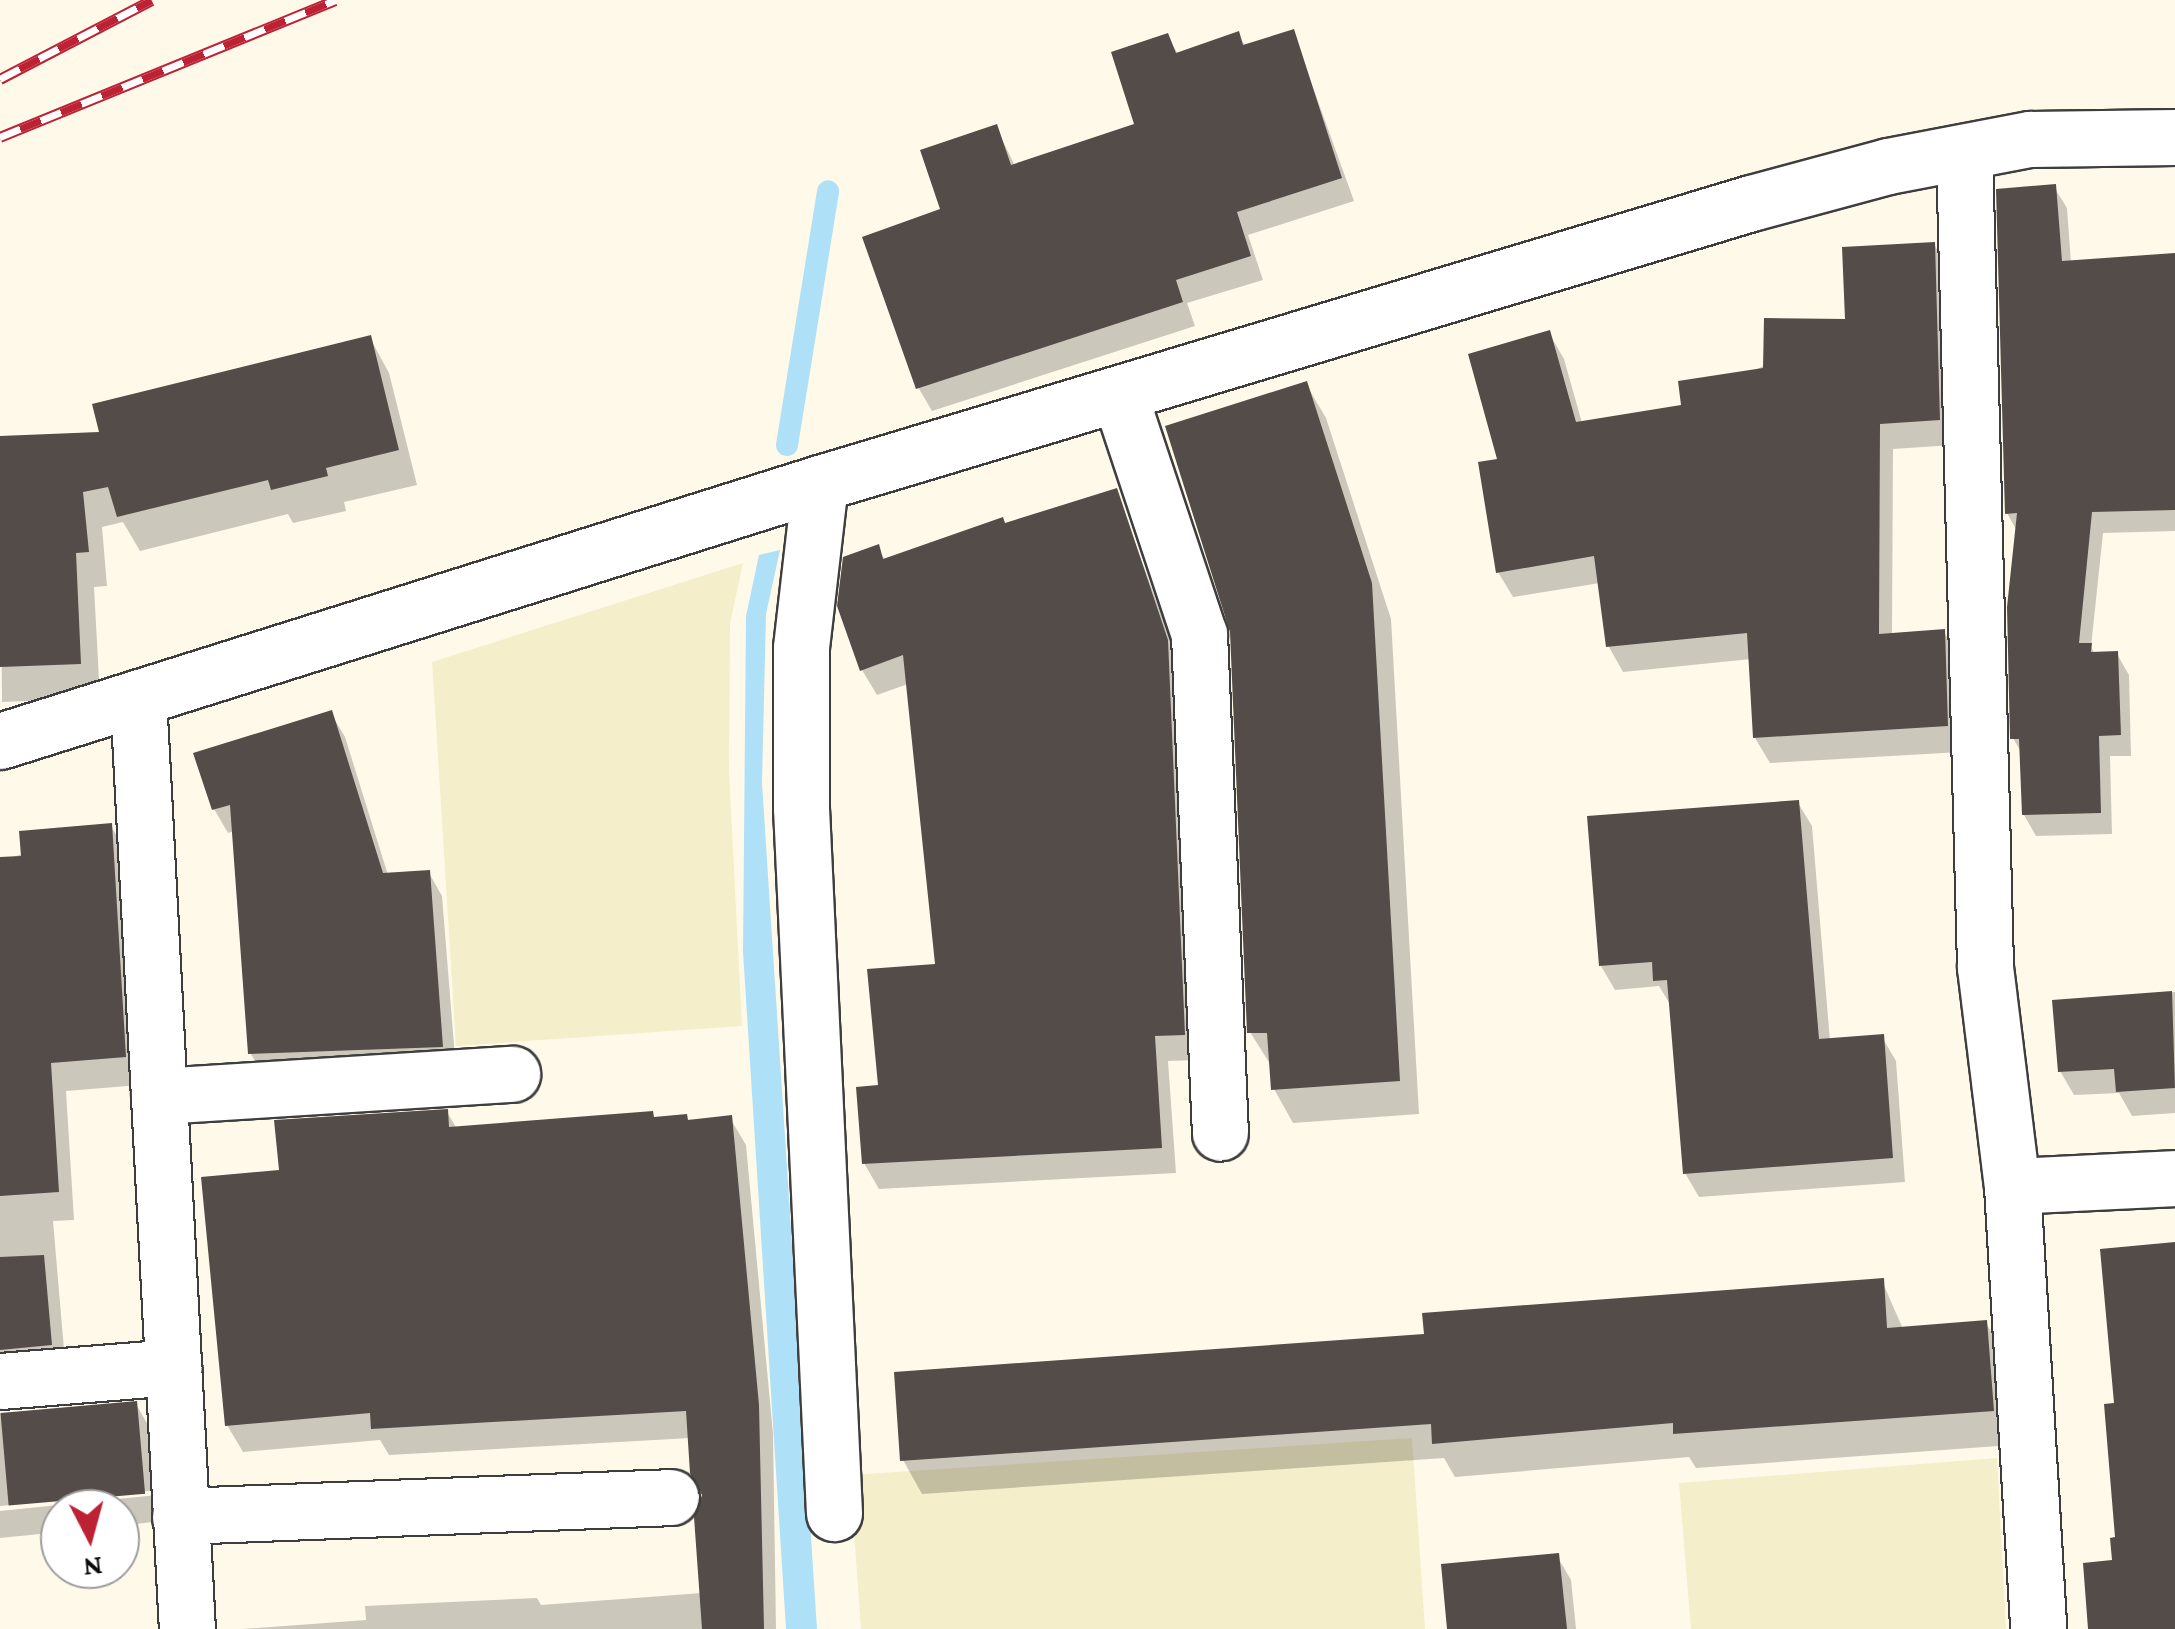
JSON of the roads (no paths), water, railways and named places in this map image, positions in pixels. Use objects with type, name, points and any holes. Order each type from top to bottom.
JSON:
[{"type":"street","points":[[0,741],[820,483],[1120,396],[1751,202],[2030,140],[2175,138]]},
{"type":"street","points":[[1964,152],[1976,768],[1985,967],[2012,1186],[2038,1629]]},
{"type":"street","points":[[1120,396],[1199,634],[1220,1133]]},
{"type":"street","points":[[820,483],[802,648],[801,808],[834,1513]]},
{"type":"street","points":[[138,698],[187,1629]]},
{"type":"street","points":[[158,1096],[512,1074]]},
{"type":"street","points":[[2012,1186],[2175,1178]]},
{"type":"street","points":[[0,1380],[172,1367]]},
{"type":"street","points":[[180,1516],[671,1497]]},
{"type":"water","points":[[780,550],[766,614],[762,783],[817,1629],[786,1629],[743,952],[746,616],[759,555]]},
{"type":"waterway","points":[[787,445],[828,191]]},
{"type":"railway","points":[[0,79],[152,0]]},
{"type":"railway","points":[[0,137],[335,0]]}]
